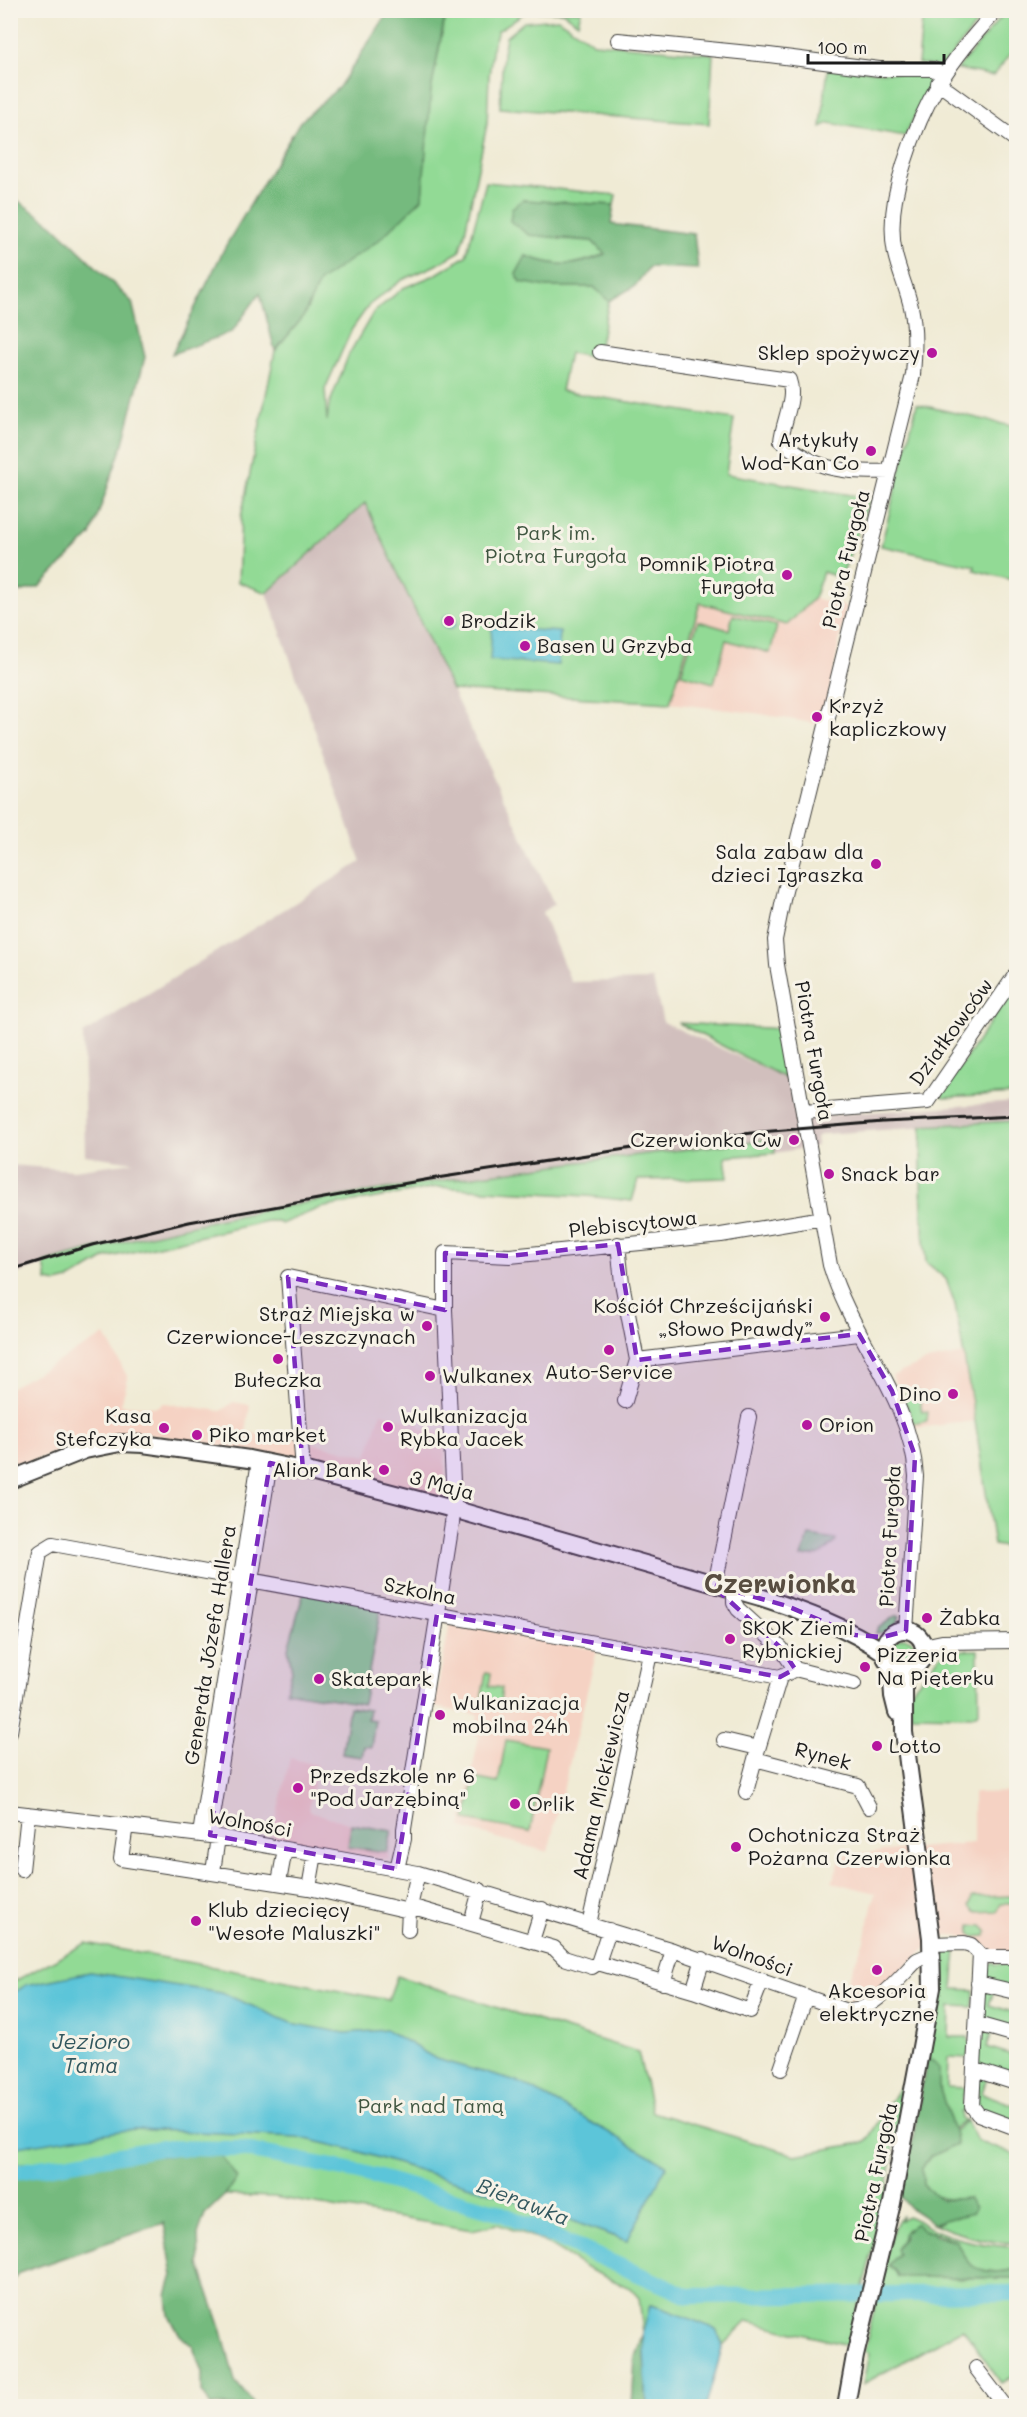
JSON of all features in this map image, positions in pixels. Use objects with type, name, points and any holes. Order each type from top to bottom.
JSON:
[{"type":"main road","name":"3 Maja","points":[[10,1480],[85,1450],[120,1443],[143,1444],[303,1470],[453,1509],[787,1606],[855,1635],[894,1663]]},
{"type":"main road","name":"3 Maja","points":[[855,1635],[898,1634]]},
{"type":"main road","points":[[898,1634],[917,1635],[923,1646],[920,1661],[894,1663],[885,1645],[898,1634]]},
{"type":"main road","name":"Piotra Furgoła","points":[[846,2406],[855,2356],[875,2277],[927,2024],[932,1988],[932,1950],[904,1731],[894,1701],[894,1663]]},
{"type":"street","name":"Piotra Furgoła","points":[[898,1634],[916,1476],[915,1456],[908,1426],[892,1391],[838,1292],[830,1265],[777,965],[775,940],[913,375],[915,345],[911,309],[895,253],[892,218],[898,182],[923,109],[963,49],[997,10]]},
{"type":"street","points":[[618,40],[879,69],[933,69],[941,79],[1017,140]]},
{"type":"street","name":"Piotra Furgoła","points":[[600,352],[789,380],[793,392],[783,424],[781,441],[801,456],[833,470],[889,472]]},
{"type":"street","name":"Działkowców","points":[[804,1112],[928,1102],[1017,974]]},
{"type":"street","name":"Plebiscytowa","points":[[445,1310],[445,1253],[510,1256],[721,1235],[823,1218]]},
{"type":"street","points":[[618,1244],[622,1283],[637,1360],[625,1401]]},
{"type":"street","points":[[303,1470],[288,1277],[445,1310],[453,1509],[435,1642],[404,1839],[397,1869]]},
{"type":"street","points":[[637,1360],[859,1334]]},
{"type":"street","points":[[715,1585],[748,1417]]},
{"type":"street","name":"Generała Józefa Hallera","points":[[213,1872],[209,1835],[264,1462]]},
{"type":"street","name":"Szkolna","points":[[10,1732],[40,1552],[53,1544],[780,1677]]},
{"type":"street","points":[[734,1591],[734,1602],[738,1609],[781,1648],[795,1669],[854,1684]]},
{"type":"street","points":[[923,1646],[942,1642],[1017,1641]]},
{"type":"street","name":"Adama Mickiewicza","points":[[590,1924],[650,1654]]},
{"type":"street","points":[[746,1792],[756,1754],[766,1732],[780,1677],[795,1669]]},
{"type":"street","name":"Rynek","points":[[724,1740],[756,1754],[858,1785],[869,1807]]},
{"type":"street","name":"Wolności","points":[[10,1812],[209,1835],[397,1869],[480,1890],[703,1959],[847,2011],[861,2010],[869,2006],[932,1950]]},
{"type":"street","points":[[22,1870],[28,1814]]},
{"type":"street","points":[[126,1825],[121,1859],[279,1882],[409,1908],[471,1923],[554,1948],[564,1958],[592,1967],[598,1963],[609,1930]]},
{"type":"street","points":[[279,1882],[285,1849]]},
{"type":"street","points":[[309,1888],[315,1854]]},
{"type":"street","points":[[408,1930],[409,1908],[418,1874]]},
{"type":"street","points":[[471,1923],[480,1890]]},
{"type":"street","points":[[532,1941],[542,1909]]},
{"type":"street","points":[[932,1950],[969,1944],[980,1954],[992,1958],[1017,1957]]},
{"type":"street","points":[[663,1983],[672,1950]]},
{"type":"street","points":[[980,1954],[972,2103],[975,2112],[1017,2128]]},
{"type":"street","points":[[693,1991],[703,1959]]},
{"type":"street","points":[[598,1963],[693,1991],[750,2012],[762,1980]]},
{"type":"street","points":[[978,1983],[1017,1992]]},
{"type":"street","points":[[781,2069],[806,1996]]},
{"type":"street","points":[[977,2024],[1017,2035]]},
{"type":"street","points":[[975,2070],[1017,2083]]},
{"type":"street","points":[[976,2368],[1005,2406]]},
{"type":"highlighted area","points":[[618,1244],[637,1360],[859,1334],[892,1391],[915,1456],[906,1631],[883,1637],[855,1635],[787,1606],[712,1585],[781,1648],[795,1669],[780,1677],[437,1614],[397,1869],[210,1835],[270,1463],[303,1470],[288,1277],[445,1310],[445,1253],[510,1256]]},
{"type":"shaded area","points":[[365,503],[554,904],[542,912],[571,982],[653,980],[663,1022],[787,1079],[798,1117],[1016,1102],[1016,1121],[823,1134],[816,1137],[817,1146],[775,1153],[773,1139],[530,1168],[213,1221],[78,1253],[11,1276],[11,1165],[73,1170],[134,1162],[85,1155],[83,1034],[361,862],[267,593]]},
{"type":"shaded area","points":[[814,598],[846,607],[823,725],[755,713],[670,703],[700,603],[787,625]]},
{"type":"shaded area","points":[[105,1335],[128,1378],[121,1405],[157,1407],[164,1403],[221,1411],[233,1402],[250,1405],[246,1432],[280,1438],[283,1436],[367,1456],[381,1413],[419,1423],[420,1428],[444,1435],[446,1499],[296,1461],[131,1432],[92,1437],[11,1470],[10,1388]]},
{"type":"shaded area","points":[[964,1354],[975,1421],[916,1428],[892,1376],[927,1361]]},
{"type":"shaded area","points":[[450,1623],[597,1650],[548,1852],[461,1828],[479,1736],[474,1735],[478,1715],[434,1707]]},
{"type":"shaded area","name":"Przedszkole nr 6 \"Pod Jarzębiną\"","points":[[290,1758],[316,1765],[309,1811],[351,1824],[392,1831],[387,1852],[389,1860],[271,1840]]},
{"type":"shaded area","points":[[1016,1792],[1016,1953],[991,1953],[970,1939],[957,1935],[938,1936],[865,2005],[841,1996],[864,1941],[875,1893],[832,1882],[842,1855],[973,1843],[973,1793]]},
{"type":"green space","points":[[390,10],[446,11],[431,91],[422,199],[379,240],[320,281],[303,317],[275,351],[260,293],[232,332],[172,354],[225,247],[299,123],[339,87]]},
{"type":"green space","name":"Park im. Piotra Furgoła","points":[[446,11],[527,11],[498,31],[493,45],[487,124],[459,252],[402,280],[369,305],[352,329],[325,389],[327,421],[329,405],[349,354],[373,313],[403,288],[435,275],[466,256],[486,182],[616,195],[614,205],[523,200],[558,239],[592,241],[605,254],[574,264],[548,263],[526,256],[547,287],[594,287],[609,301],[597,358],[569,353],[561,391],[734,419],[726,474],[870,498],[841,578],[823,572],[814,598],[787,625],[700,603],[670,703],[452,690],[365,503],[267,593],[238,582],[241,517],[275,351],[303,317],[319,281],[379,240],[431,91]]},
{"type":"green space","points":[[527,11],[581,11],[578,23],[562,12]]},
{"type":"green space","points":[[923,11],[987,11],[942,67],[918,64]]},
{"type":"green space","points":[[1006,11],[1016,11],[1016,47],[993,76],[957,69]]},
{"type":"green space","points":[[558,19],[594,43],[713,54],[709,124],[500,108],[506,37],[524,22]]},
{"type":"green space","points":[[828,68],[933,75],[933,79],[905,136],[829,123],[821,127]]},
{"type":"green space","points":[[11,196],[53,225],[132,302],[145,357],[123,443],[91,535],[39,587],[11,594]]},
{"type":"green space","points":[[523,200],[614,205],[611,224],[694,234],[698,269],[649,267],[635,286],[609,301],[594,287],[547,287],[521,282],[516,274],[526,256],[556,264],[575,264],[605,254],[592,241],[529,235],[510,221],[512,208]]},
{"type":"green space","points":[[917,404],[1016,427],[1016,581],[974,570],[975,566],[881,546]]},
{"type":"green space","points":[[733,615],[777,626],[770,653],[726,640],[714,683],[681,674],[698,621],[729,630]]},
{"type":"green space","points":[[1016,984],[1016,1094],[943,1098],[941,1095]]},
{"type":"green space","points":[[678,1023],[782,1029],[787,1079]]},
{"type":"green space","points":[[1016,1121],[1016,1549],[994,1545],[955,1304],[946,1279],[926,1262],[921,1177],[922,1126]]},
{"type":"green space","points":[[774,1139],[775,1153],[725,1157],[728,1178],[638,1180],[632,1201],[437,1187],[320,1208],[281,1224],[277,1221],[267,1221],[106,1258],[69,1280],[57,1283],[47,1281],[44,1263],[133,1239],[315,1201],[498,1173]]},
{"type":"green space","points":[[910,1390],[912,1393],[918,1391],[922,1412],[928,1411],[927,1421],[914,1424],[902,1396],[904,1392]]},
{"type":"green space","points":[[809,1536],[836,1540],[820,1555],[801,1557]]},
{"type":"green space","points":[[306,1584],[383,1596],[363,1704],[286,1691],[292,1671],[288,1648]]},
{"type":"green space","points":[[895,1616],[900,1616],[894,1627],[888,1631],[876,1633],[877,1629]]},
{"type":"green space","points":[[904,1638],[913,1641],[916,1650],[913,1659],[904,1662],[895,1659],[892,1650],[895,1641]]},
{"type":"green space","points":[[978,1650],[979,1712],[972,1716],[911,1715],[910,1692],[939,1657],[947,1651]]},
{"type":"green space","points":[[486,1672],[491,1673],[489,1686],[502,1688],[500,1704],[481,1701]]},
{"type":"green space","points":[[349,1707],[369,1710],[367,1719],[375,1720],[371,1747],[364,1746],[362,1757],[342,1754]]},
{"type":"green space","name":"Orlik","points":[[506,1740],[546,1747],[530,1832],[466,1820],[474,1778],[498,1783]]},
{"type":"green space","points":[[351,1824],[392,1831],[387,1852],[348,1847]]},
{"type":"green space","points":[[1016,1896],[1016,1904],[1001,1904],[997,1911],[975,1912],[970,1907],[972,1897]]},
{"type":"green space","points":[[971,1925],[982,1926],[987,1931],[986,1936],[973,1937],[970,1933]]},
{"type":"green space","name":"Park nad Tamą","points":[[86,1943],[388,2000],[397,1976],[638,2052],[652,2112],[795,2155],[866,2142],[906,2076],[883,2210],[848,2345],[747,2321],[723,2345],[716,2329],[651,2305],[643,2333],[639,2298],[630,2288],[588,2269],[539,2239],[497,2224],[472,2230],[274,2197],[225,2195],[237,2178],[219,2153],[11,2164],[11,1976],[15,1981]]},
{"type":"green space","points":[[956,1951],[953,1989],[974,1990],[973,2007],[950,2006],[949,2037],[968,2037],[970,2046],[967,2058],[948,2057],[947,2087],[965,2088],[962,2099],[965,2111],[960,2112],[961,2119],[966,2120],[953,2129],[939,2087],[939,2069],[927,2058],[937,2006],[941,1957],[946,1952]]},
{"type":"green space","points":[[994,1962],[995,1964],[1016,1964],[1016,1990],[985,1980],[985,1966]]},
{"type":"green space","points":[[984,1989],[994,1991],[989,2005],[1016,2013],[1016,2032],[985,2023],[981,2015]]},
{"type":"green space","points":[[981,2032],[992,2032],[987,2047],[1016,2056],[1016,2080],[1012,2079],[1013,2074],[1010,2078],[981,2067],[978,2059]]},
{"type":"green space","points":[[927,2058],[939,2069],[939,2087],[957,2145],[931,2156],[922,2168],[923,2185],[942,2200],[968,2198],[975,2207],[972,2213],[933,2223],[910,2208],[900,2196],[910,2155]]},
{"type":"green space","points":[[979,2075],[987,2078],[982,2093],[1016,2106],[1016,2126],[977,2109]]},
{"type":"green space","points":[[967,2121],[977,2141],[1016,2155],[1016,2243],[974,2238],[933,2223],[940,2223],[968,2198],[948,2199],[934,2194],[923,2185],[922,2168],[931,2156],[956,2145],[954,2131]]},
{"type":"green space","points":[[219,2153],[237,2178],[225,2195],[205,2214],[198,2234],[199,2264],[222,2331],[235,2381],[255,2406],[211,2406],[202,2392],[202,2372],[193,2347],[180,2335],[169,2316],[167,2295],[173,2275],[164,2223],[19,2273],[11,2282],[11,2164]]},
{"type":"green space","points":[[902,2215],[901,2220],[907,2216],[956,2238],[1016,2247],[1016,2268],[999,2272],[979,2269],[967,2261],[956,2241],[932,2232],[911,2228],[905,2231],[897,2255],[888,2265],[898,2277],[1016,2278],[1016,2289],[881,2291],[889,2241]]},
{"type":"green space","points":[[915,2223],[924,2231],[956,2241],[967,2261],[979,2269],[992,2272],[1016,2268],[1016,2278],[898,2277],[888,2265],[898,2254],[896,2249],[904,2237],[903,2234]]},
{"type":"green space","points":[[1016,2298],[1016,2374],[1001,2383],[963,2329],[863,2384],[869,2353],[864,2351],[877,2299]]},
{"type":"green space","points":[[643,2333],[647,2406],[632,2406],[635,2357]]},
{"type":"water","name":"Brodzik","points":[[446,615],[452,615],[456,622],[452,629],[446,629],[442,625],[442,619]]},
{"type":"water","name":"Basen U Grzyba","points":[[492,627],[560,632],[558,665],[490,660]]},
{"type":"water","name":"Jezioro Tama","points":[[90,1972],[222,1993],[291,2023],[345,2033],[387,2030],[436,2059],[521,2083],[667,2165],[627,2241],[503,2196],[353,2150],[297,2137],[134,2129],[11,2148],[11,1995],[26,1985]]},
{"type":"water","points":[[650,2305],[716,2329],[723,2345],[706,2406],[647,2406],[643,2333]]},
{"type":"waterway","name":"Bierawka","points":[[10,2173],[162,2148],[241,2149],[359,2172],[498,2212],[688,2296],[1016,2293]]},
{"type":"railway","points":[[10,1270],[92,1245],[189,1222],[430,1179],[639,1147],[760,1132],[883,1122],[1016,1116]]},
{"type":"place","name":"Sklep spożywczy","points":[[932,353]]},
{"type":"place","name":"Artykuły Wod-Kan Co","points":[[871,451]]},
{"type":"place","name":"Pomnik Piotra Furgoła","points":[[787,575]]},
{"type":"place","name":"Brodzik","points":[[449,621]]},
{"type":"place","name":"Basen U Grzyba","points":[[525,646]]},
{"type":"place","name":"Krzyż kapliczkowy","points":[[817,717]]},
{"type":"place","name":"Sala zabaw dla dzieci Igraszka","points":[[876,864]]},
{"type":"place","name":"Czerwionka Cw","points":[[794,1140]]},
{"type":"place","name":"Snack bar","points":[[829,1174]]},
{"type":"place","name":"Kościół Chrześcijański „Słowo Prawdy”","points":[[825,1317]]},
{"type":"place","name":"Straż Miejska w Czerwionce-Leszczynach","points":[[427,1326]]},
{"type":"place","name":"Auto-Service","points":[[609,1350]]},
{"type":"place","name":"Bułeczka","points":[[278,1359]]},
{"type":"place","name":"Wulkanex","points":[[430,1376]]},
{"type":"place","name":"Dino","points":[[953,1394]]},
{"type":"place","name":"Orion","points":[[807,1425]]},
{"type":"place","name":"Wulkanizacja Rybka Jacek","points":[[388,1427]]},
{"type":"place","name":"Kasa Stefczyka","points":[[164,1428]]},
{"type":"place","name":"Piko market","points":[[197,1435]]},
{"type":"place","name":"Alior Bank","points":[[384,1470]]},
{"type":"place","name":"Żabka","points":[[927,1618]]},
{"type":"place","name":"SKOK Ziemi Rybnickiej","points":[[730,1639]]},
{"type":"place","name":"Pizzeria Na Pięterku","points":[[865,1667]]},
{"type":"place","name":"Skatepark","points":[[319,1679]]},
{"type":"place","name":"Wulkanizacja mobilna 24h","points":[[440,1715]]},
{"type":"place","name":"Lotto","points":[[877,1746]]},
{"type":"place","name":"Przedszkole nr 6 \"Pod Jarzębiną\"","points":[[298,1788]]},
{"type":"place","name":"Orlik","points":[[515,1804]]},
{"type":"place","name":"Ochotnicza Straż Pożarna Czerwionka","points":[[736,1847]]},
{"type":"place","name":"Klub dziecięcy \"Wesołe Maluszki\"","points":[[196,1921]]},
{"type":"place","name":"Akcesoria elektryczne","points":[[877,1970]]},
{"type":"district","name":"Czerwionka","points":[[780,1584]]}]
